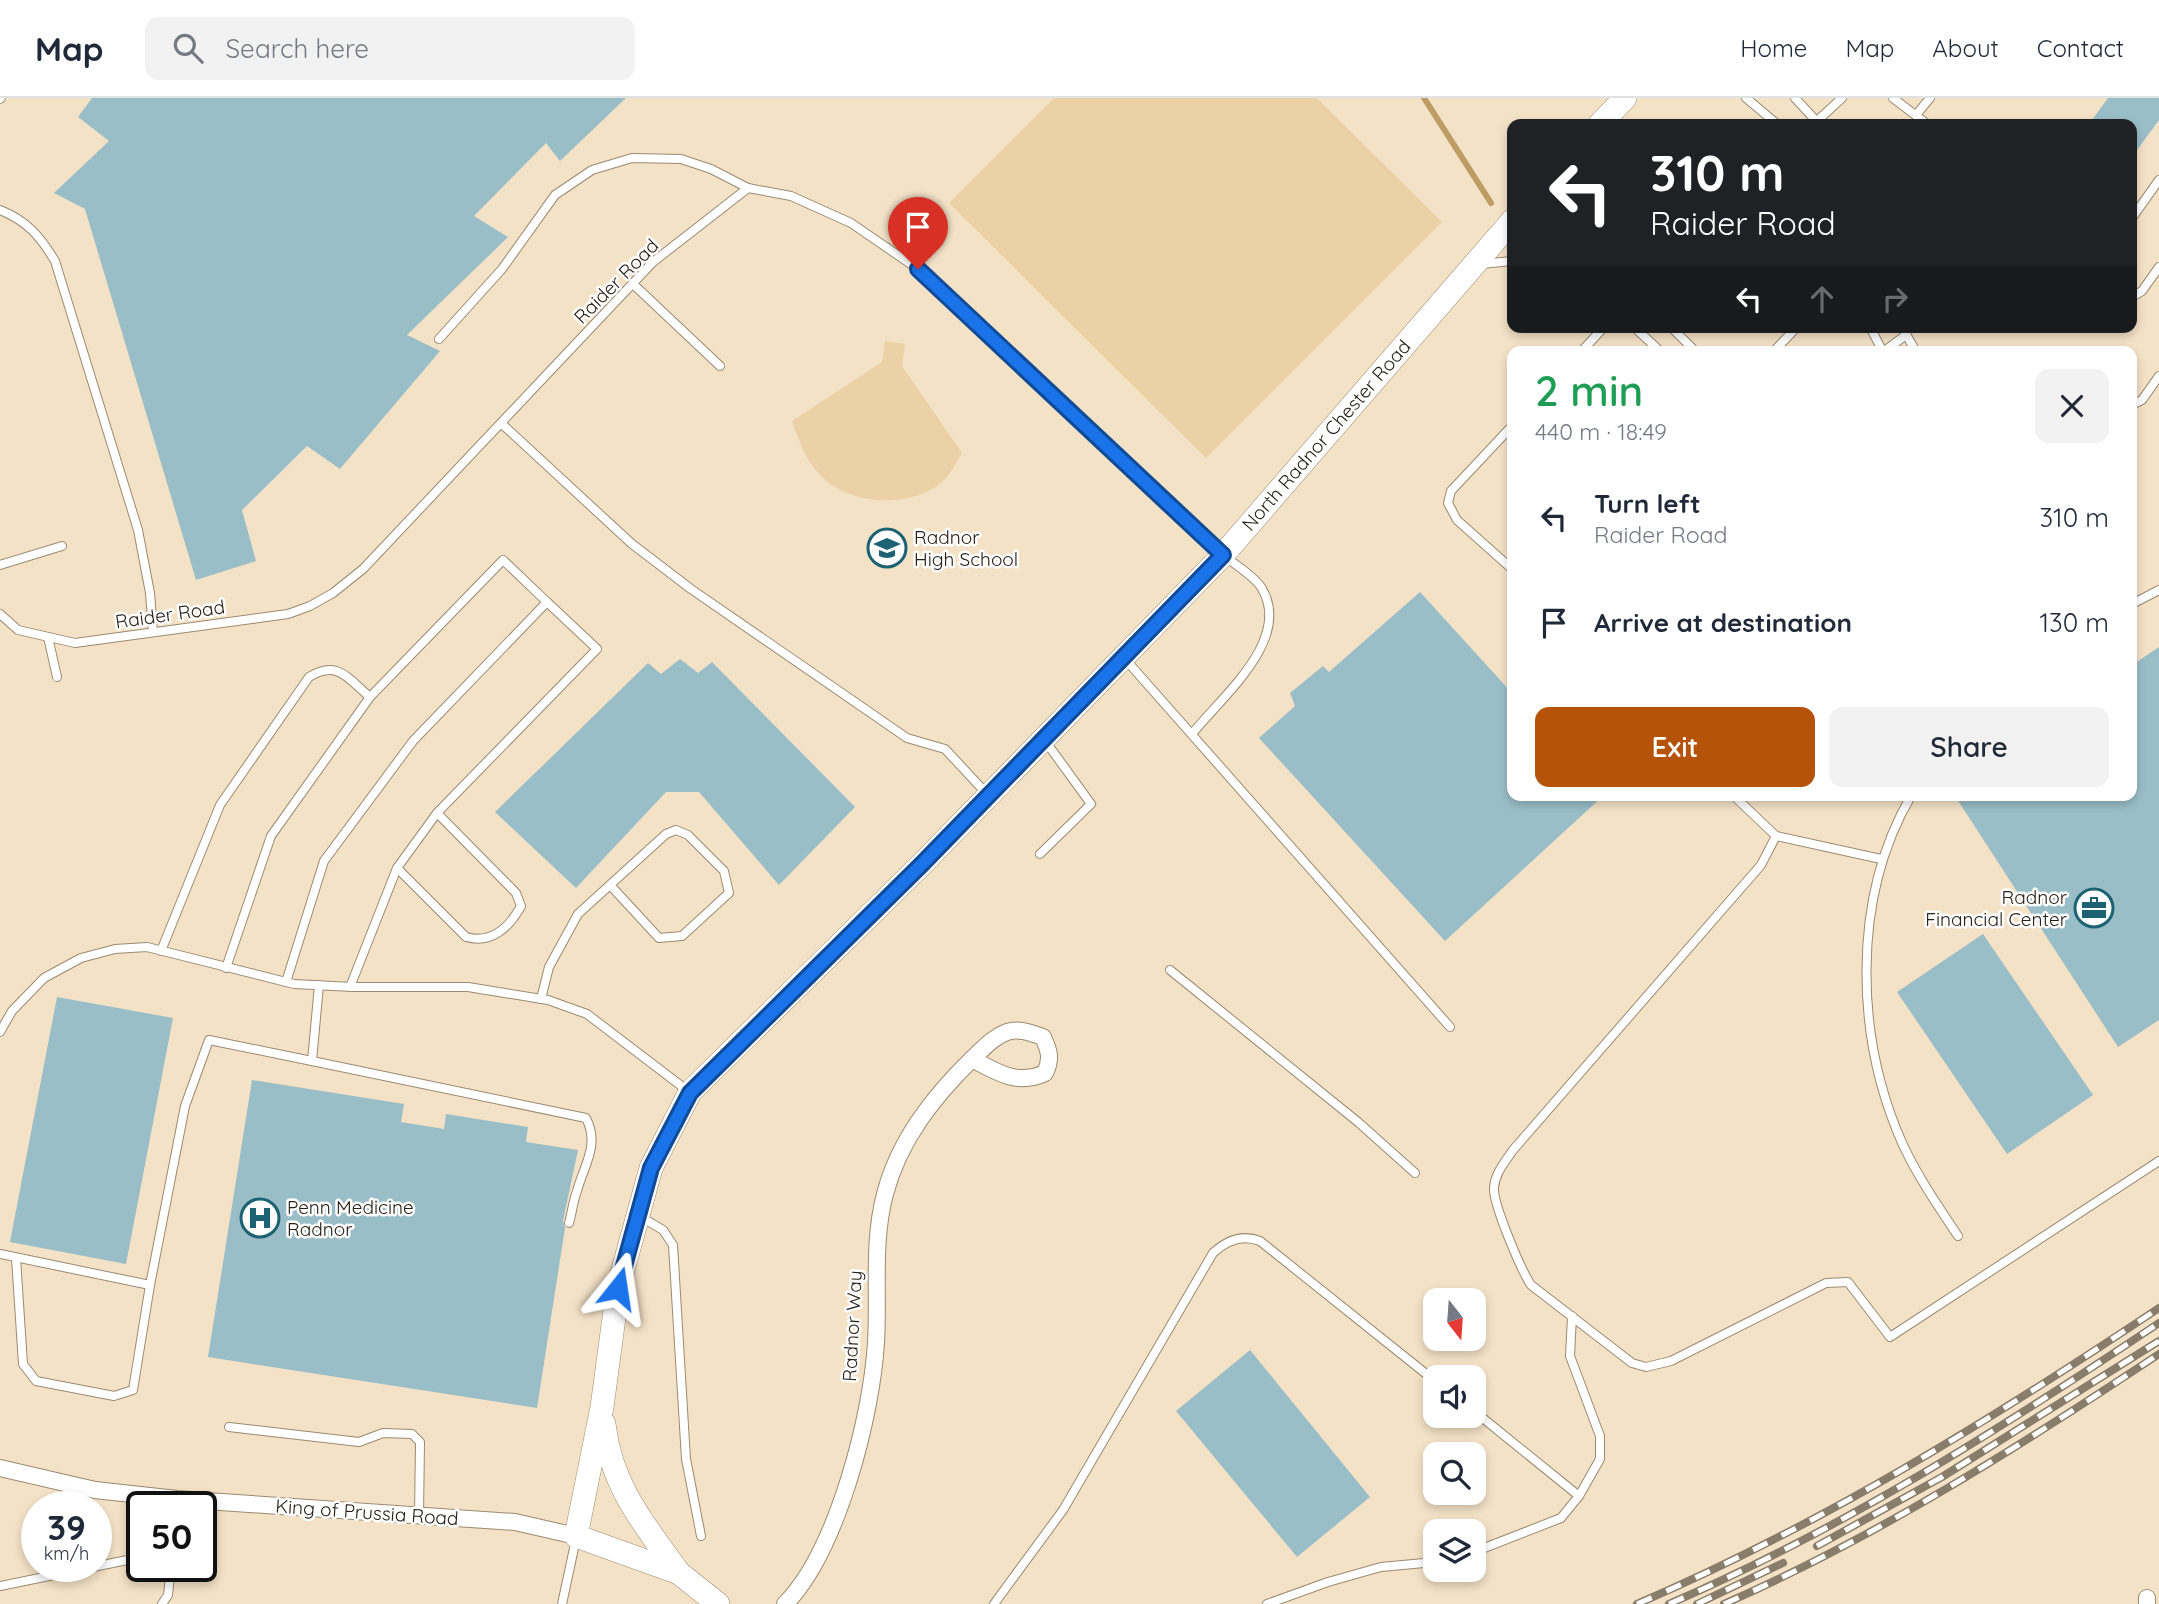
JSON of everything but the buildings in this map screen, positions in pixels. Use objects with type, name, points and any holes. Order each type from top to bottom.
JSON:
[{"type":"main road","points":[[1605,119],[1625,98]]},
{"type":"main road","name":"North Radnor Chester Road","points":[[576,1536],[602,1407],[618,1288],[651,1168],[690,1093],[1045,740],[1223,555],[1507,226]]},
{"type":"main road","points":[[602,1407],[614,1474],[625,1495],[679,1573]]},
{"type":"main road","name":"King of Prussia Road","points":[[576,1536],[679,1573],[718,1604]]},
{"type":"street","name":"Radnor Way","points":[[785,1604],[823,1547],[848,1480],[866,1412],[876,1339],[876,1234],[885,1191],[907,1140],[945,1086],[972,1059],[992,1040],[1008,1031],[1026,1031],[1043,1037],[1049,1051],[1050,1063],[1045,1073],[1022,1080],[1007,1077],[972,1059]]},
{"type":"street","name":"King of Prussia Road","points":[[0,1468],[126,1495]]},
{"type":"street","name":"King of Prussia Road","points":[[217,1505],[514,1522],[576,1536]]},
{"type":"lane","points":[[1746,98],[1771,119]]},
{"type":"lane","points":[[1795,98],[1812,119]]},
{"type":"lane","points":[[1819,119],[1842,98]]},
{"type":"lane","points":[[1893,98],[1921,119]]},
{"type":"lane","points":[[1916,115],[1930,98]]},
{"type":"lane","points":[[439,338],[502,270],[555,195],[592,170],[632,158],[681,159],[710,169],[748,188],[791,197],[851,223],[918,269],[1223,555],[1261,586],[1269,613],[1265,645],[1192,734]]},
{"type":"lane","points":[[2137,211],[2159,180]]},
{"type":"lane","name":"Raider Road","points":[[0,614],[18,630],[75,643],[288,614],[334,593],[363,569],[653,262],[748,188]]},
{"type":"lane","points":[[0,209],[21,219],[41,237],[55,261],[138,530],[150,593],[153,632]]},
{"type":"lane","points":[[1471,265],[1507,261]]},
{"type":"lane","points":[[2137,294],[2142,291],[2159,267]]},
{"type":"lane","points":[[633,284],[720,366]]},
{"type":"lane","points":[[1587,346],[1598,333]]},
{"type":"lane","points":[[1640,333],[1655,346]]},
{"type":"lane","points":[[1677,333],[1690,346]]},
{"type":"lane","points":[[1779,346],[1791,333]]},
{"type":"lane","points":[[1889,346],[1902,333]]},
{"type":"lane","points":[[2137,402],[2142,400],[2159,376]]},
{"type":"lane","points":[[502,424],[589,507],[691,589],[906,738],[945,749],[989,796]]},
{"type":"lane","points":[[1507,431],[1451,491],[1448,503],[1457,520],[1507,565]]},
{"type":"lane","points":[[0,565],[62,546]]},
{"type":"lane","points":[[226,968],[271,836],[370,697],[503,560],[597,649],[437,813],[397,867],[349,987]]},
{"type":"lane","points":[[2137,601],[2159,590]]},
{"type":"lane","points":[[286,982],[324,861],[413,741],[547,602]]},
{"type":"lane","points":[[48,637],[57,677]]},
{"type":"lane","points":[[1124,657],[1450,1027]]},
{"type":"lane","points":[[161,951],[220,805],[309,677],[322,669],[337,669],[370,697]]},
{"type":"lane","points":[[1040,854],[1091,804],[1045,740]]},
{"type":"lane","points":[[1739,801],[1776,836],[1881,859]]},
{"type":"lane","points":[[1908,801],[1893,828],[1881,859],[1873,898],[1867,972],[1878,1066],[1902,1142],[1913,1165],[1958,1236]]},
{"type":"lane","points":[[397,867],[466,937],[479,941],[490,939],[515,917],[521,906],[516,894],[437,813]]},
{"type":"lane","points":[[541,999],[561,942],[578,914],[666,834],[676,830],[688,835],[724,871],[729,893],[682,936],[659,938],[610,886]]},
{"type":"lane","points":[[1776,836],[1761,864],[1513,1150],[1497,1172],[1493,1191],[1522,1271],[1531,1285],[1632,1363],[1658,1367],[1826,1283],[1849,1282],[1890,1337],[2159,1161]]},
{"type":"lane","points":[[0,1032],[12,1011],[44,978],[81,958],[115,948],[147,947],[286,982],[349,987],[468,987],[541,999],[587,1014],[690,1093]]},
{"type":"lane","points":[[1170,970],[1358,1122],[1415,1173]]},
{"type":"lane","points":[[312,1061],[319,985]]},
{"type":"lane","points":[[16,1258],[23,1364],[36,1381],[114,1396],[133,1390],[150,1285],[185,1106],[209,1040],[586,1118],[593,1132],[590,1159],[577,1190],[569,1223]]},
{"type":"lane","points":[[638,1216],[663,1230],[673,1245],[686,1459],[701,1536]]},
{"type":"lane","points":[[994,1604],[1063,1510],[1213,1253],[1223,1244],[1240,1238],[1260,1241],[1423,1371]]},
{"type":"lane","points":[[0,1254],[150,1285]]},
{"type":"lane","points":[[1486,1547],[1561,1518],[1579,1496],[1600,1459],[1600,1436],[1570,1356],[1572,1316]]},
{"type":"lane","points":[[1486,1421],[1579,1496]]},
{"type":"lane","points":[[229,1427],[359,1442],[383,1433],[412,1434],[420,1442],[419,1516]]},
{"type":"lane","points":[[562,1604],[576,1536]]},
{"type":"lane","points":[[0,1586],[126,1560]]},
{"type":"lane","points":[[1267,1604],[1381,1567],[1423,1563]]},
{"type":"lane","points":[[162,1604],[167,1595],[169,1582]]},
{"type":"shaded area","points":[[1054,98],[1317,98],[1442,222],[1206,458],[949,203]]},
{"type":"shaded area","points":[[885,341],[905,344],[902,366],[962,453],[944,480],[917,496],[867,499],[836,487],[817,472],[808,459],[792,421],[882,362]]},
{"type":"waterway","points":[[1424,98],[1491,203]]},
{"type":"railway","points":[[1637,1604],[1706,1573],[1840,1505],[1969,1430],[2159,1308]]},
{"type":"railway","points":[[1669,1604],[1734,1575],[1859,1510],[2041,1401],[2159,1323]]},
{"type":"railway","points":[[1817,1546],[1942,1477],[2159,1341]]},
{"type":"railway","points":[[1724,1604],[1781,1578],[1892,1520],[2001,1456],[2159,1354]]},
{"type":"railway","points":[[1697,1604],[1783,1563]]},
{"type":"place","name":"Radnor High School","points":[[887,548]]},
{"type":"place","name":"Radnor Financial Center","points":[[2094,908]]},
{"type":"place","name":"Penn Medicine Radnor","points":[[260,1218]]},
{"type":"route","points":[[618,1288],[651,1168],[690,1093],[921,865],[1223,555],[918,269]]}]
